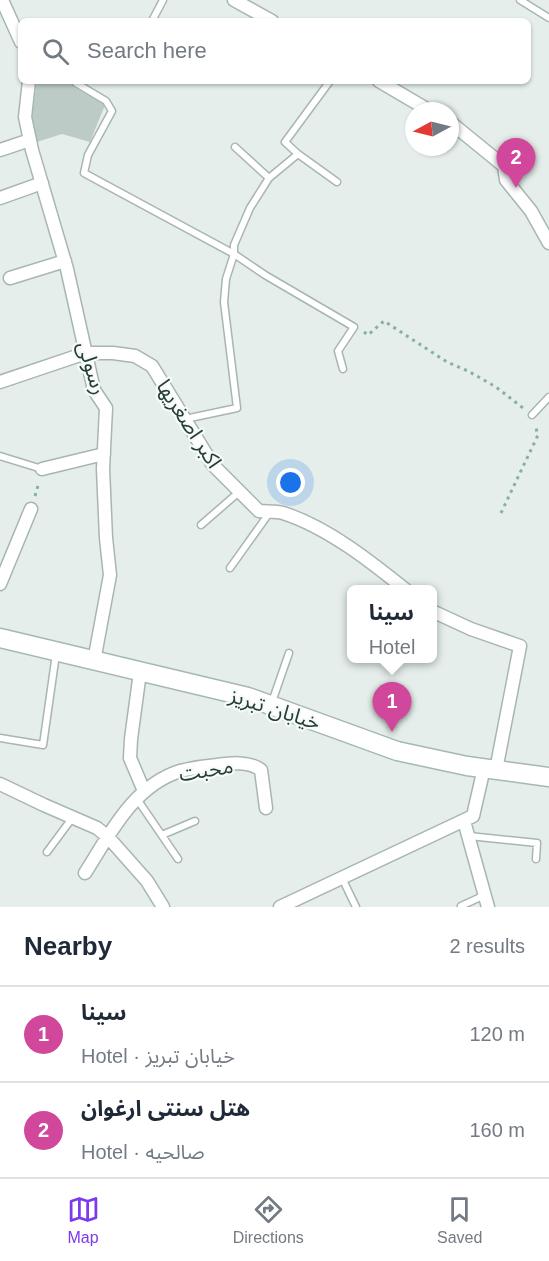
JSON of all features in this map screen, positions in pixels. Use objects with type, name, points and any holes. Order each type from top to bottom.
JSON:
[{"type":"street","points":[[234,0],[267,18]]},
{"type":"street","points":[[3,7],[18,36]]},
{"type":"street","name":"رسولی","points":[[29,84],[25,117],[30,140],[65,261],[94,390],[106,408],[104,454],[106,538],[110,575],[94,661]]},
{"type":"street","points":[[383,84],[414,102]]},
{"type":"street","points":[[459,129],[504,166],[506,180],[531,211],[549,243]]},
{"type":"street","points":[[0,150],[30,140]]},
{"type":"street","points":[[0,198],[42,183]]},
{"type":"street","points":[[10,278],[65,261]]},
{"type":"street","name":"اکبر اصغریها","points":[[0,382],[86,353],[135,356],[152,366],[213,465],[259,511],[280,512],[306,523],[342,543],[399,585]]},
{"type":"street","points":[[42,469],[104,454]]},
{"type":"street","points":[[0,584],[31,509]]},
{"type":"street","points":[[281,907],[473,816],[490,769],[520,646],[471,629],[437,612]]},
{"type":"street","name":"خیابان تبریز","points":[[0,638],[248,697],[397,751],[490,769],[549,777]]},
{"type":"street","points":[[140,672],[130,758],[140,778],[141,795]]},
{"type":"street","name":"محبت","points":[[85,873],[117,822],[141,795],[178,772],[230,763],[255,765],[261,770],[266,808]]},
{"type":"street","points":[[0,784],[97,828],[108,837],[147,881],[164,907]]},
{"type":"street","points":[[464,820],[487,901]]},
{"type":"lane","points":[[154,18],[163,0]]},
{"type":"lane","points":[[520,0],[549,18]]},
{"type":"lane","points":[[78,84],[106,101],[112,111],[88,154],[84,173],[234,254],[265,275],[354,327],[338,351],[343,369]]},
{"type":"lane","points":[[328,84],[285,142],[337,182]]},
{"type":"lane","points":[[235,147],[270,178]]},
{"type":"lane","points":[[184,419],[237,408],[224,302],[226,279],[234,254],[234,245],[250,208],[270,178],[298,154]]},
{"type":"lane","points":[[532,415],[549,397]]},
{"type":"lane","points":[[0,456],[42,469]]},
{"type":"lane","points":[[201,525],[239,492]]},
{"type":"lane","points":[[230,568],[271,512]]},
{"type":"lane","points":[[0,738],[43,745],[57,652]]},
{"type":"lane","points":[[271,705],[289,653]]},
{"type":"lane","points":[[141,795],[162,835],[178,859]]},
{"type":"lane","points":[[47,852],[73,818]]},
{"type":"lane","points":[[162,835],[195,821]]},
{"type":"lane","points":[[468,836],[537,843],[536,859]]},
{"type":"lane","points":[[342,878],[356,907]]},
{"type":"lane","points":[[461,906],[487,901]]},
{"type":"path","points":[[354,327],[368,335],[384,321],[447,362],[496,387],[532,415],[538,435],[501,513]]},
{"type":"path","points":[[31,509],[42,469]]},
{"type":"building","points":[[37,84],[74,84],[74,87],[105,105],[90,142],[62,134],[37,142],[30,126]]},
{"type":"place","name":"هتل سنتی ارغوان","points":[[516,188]]},
{"type":"place","name":"سینا","points":[[392,732]]}]
